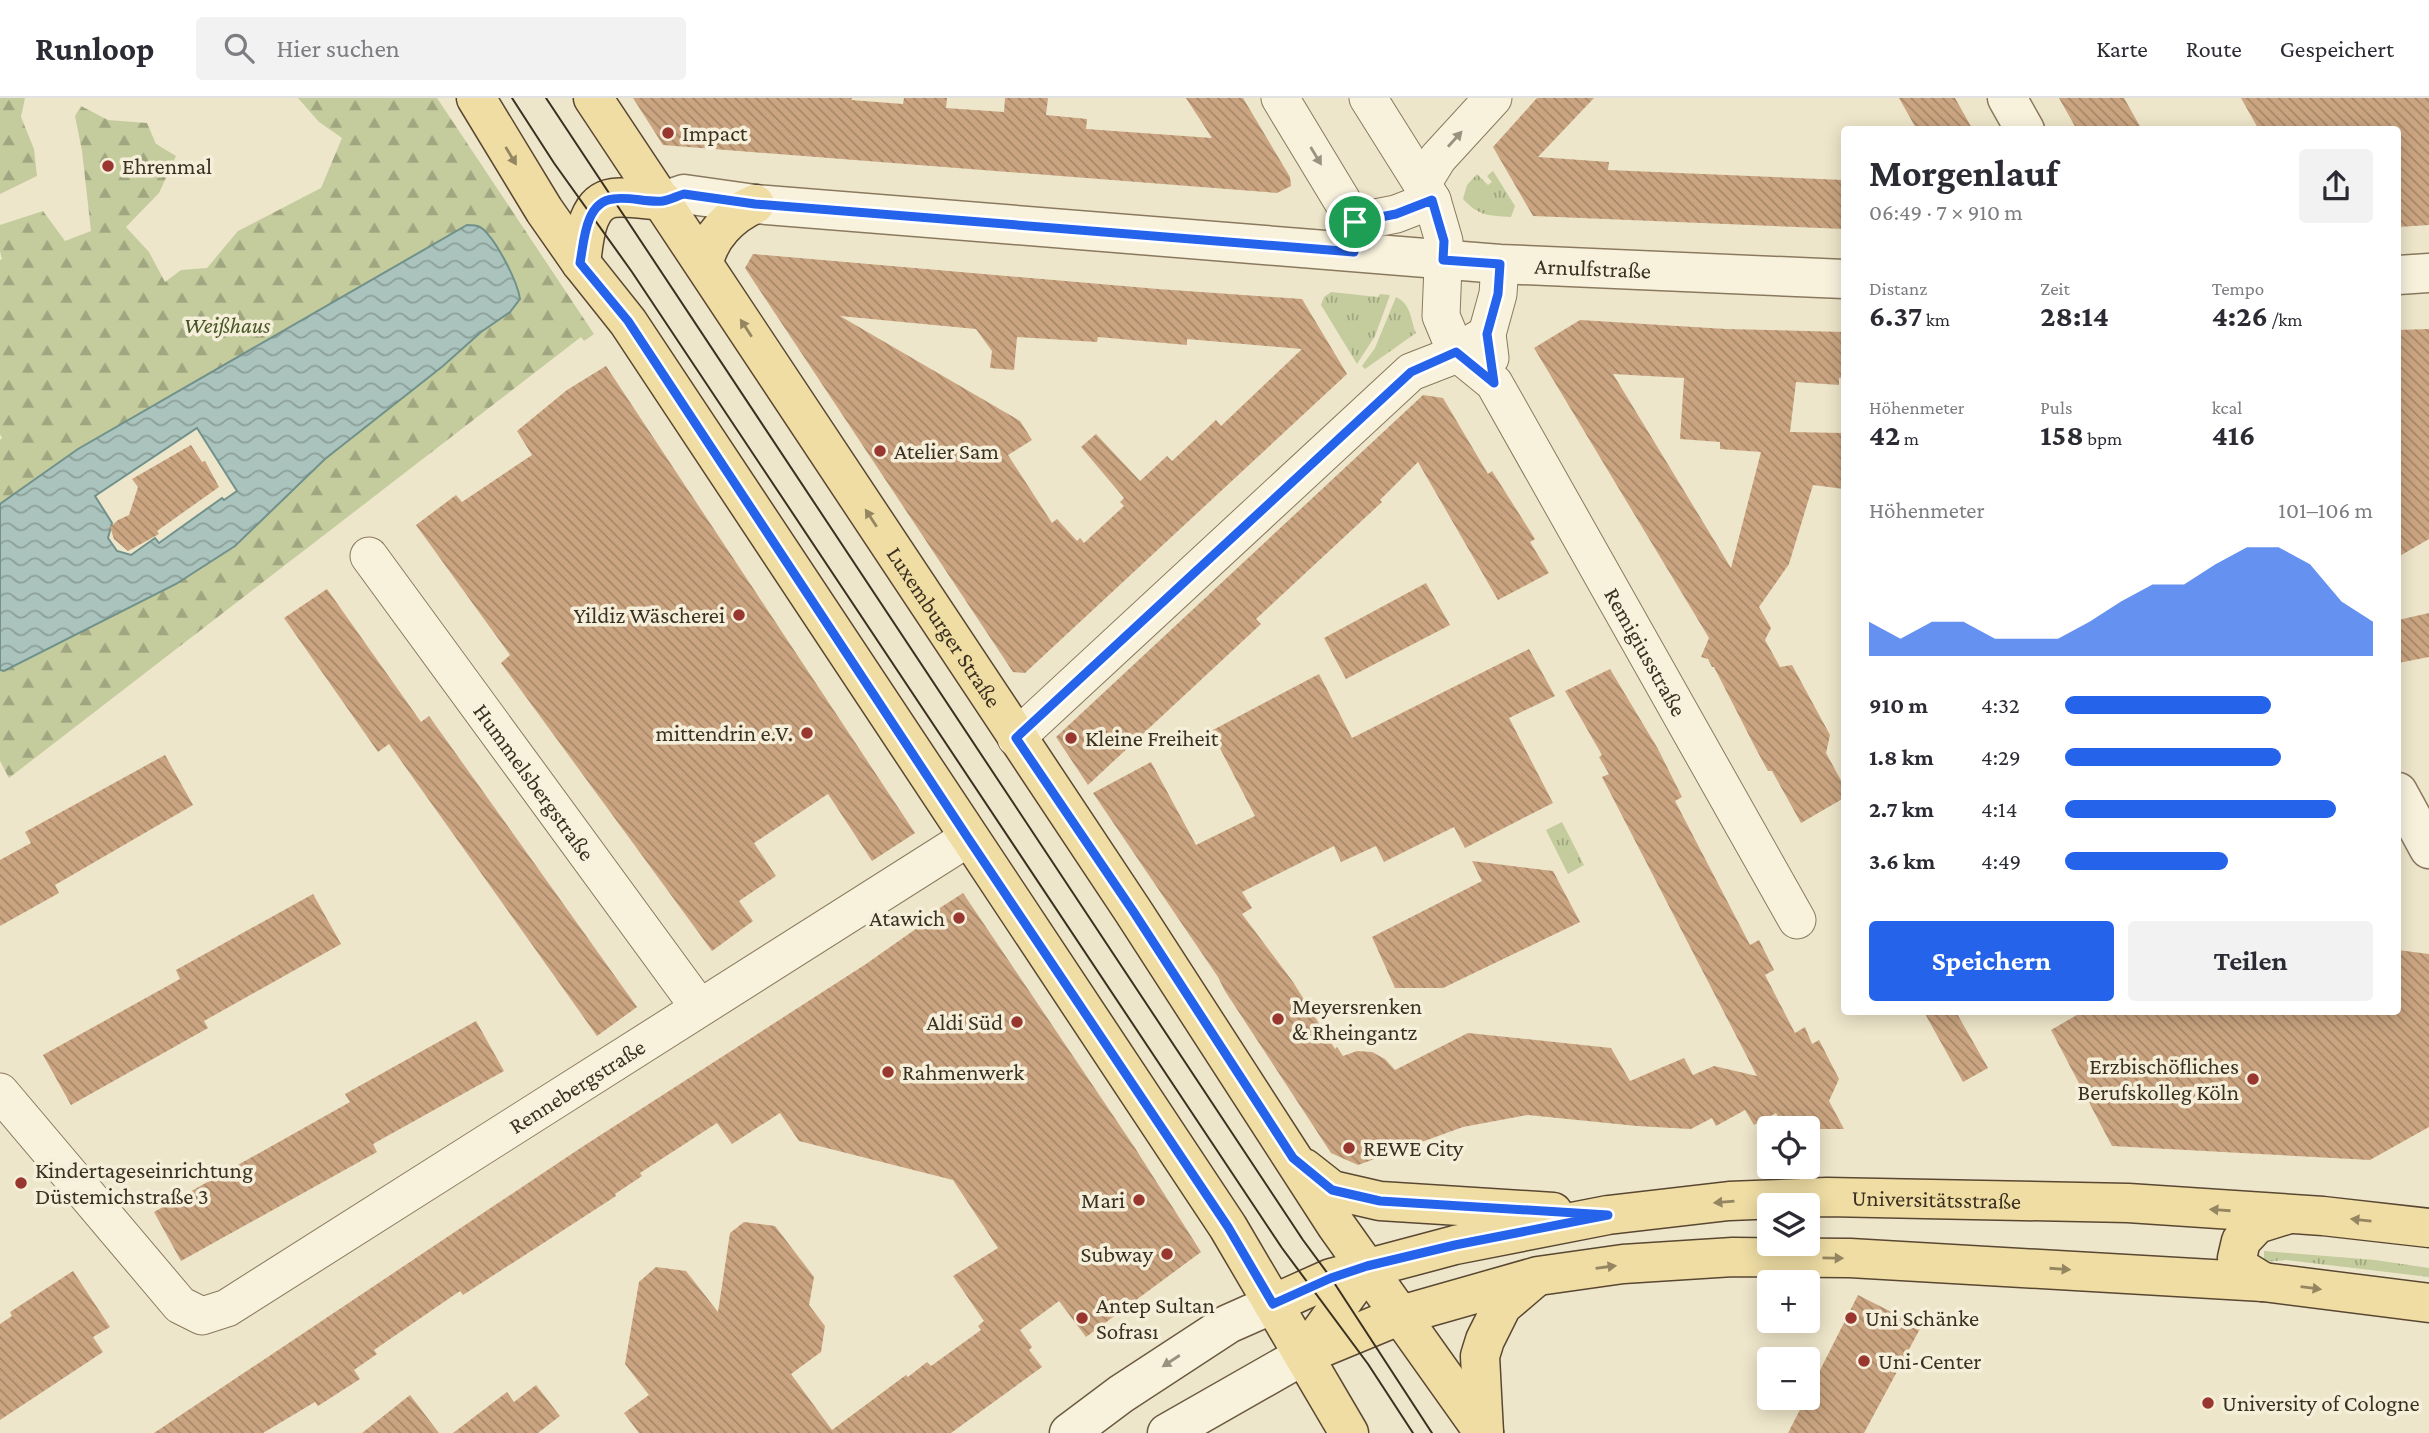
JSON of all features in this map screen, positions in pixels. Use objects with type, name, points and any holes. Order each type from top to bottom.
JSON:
[{"type":"main road","points":[[476,98],[544,210],[580,263],[628,321],[1228,1227],[1273,1304],[1280,1368],[1349,1433]]},
{"type":"main road","name":"Luxemburger Straße","points":[[593,98],[1140,922],[1336,1225],[1484,1433]]},
{"type":"main road","points":[[580,263],[585,231],[591,215],[601,204],[611,198],[663,201]]},
{"type":"main road","points":[[704,263],[707,247],[723,228],[739,211],[755,204]]},
{"type":"main road","points":[[1293,1158],[1332,1190],[1380,1201],[1608,1215]]},
{"type":"main road","name":"Universitätsstraße","points":[[1273,1304],[1331,1278],[1367,1266],[1455,1245],[1608,1215],[1729,1201],[1827,1197],[2128,1203],[2323,1216],[2429,1228]]},
{"type":"main road","points":[[2263,1282],[2242,1269],[2237,1258],[2241,1241],[2257,1224],[2288,1214]]},
{"type":"main road","points":[[1280,1368],[1401,1315],[1538,1276],[1623,1264],[1733,1256],[1850,1258],[2263,1282],[2429,1303]]},
{"type":"main road","points":[[1280,1368],[1367,1266]]},
{"type":"main road","points":[[1484,1433],[1480,1356],[1485,1340],[1502,1306],[1538,1276]]},
{"type":"street","points":[[1280,98],[1355,237],[1396,214],[1427,192],[1438,158],[1493,98]]},
{"type":"street","name":"Remigiusstraße","points":[[1368,98],[1427,192],[1444,241],[1441,316],[1456,352],[1494,383]]},
{"type":"street","points":[[2007,98],[2023,126]]},
{"type":"street","name":"Arnulfstraße","points":[[663,201],[684,194],[755,204],[1355,237],[1443,260],[1841,279]]},
{"type":"street","name":"Remigiusstraße","points":[[1500,264],[1498,294],[1487,334],[1494,383],[1797,920]]},
{"type":"street","points":[[2401,275],[2429,274]]},
{"type":"street","points":[[1016,738],[1411,372],[1456,352],[1487,334]]},
{"type":"street","name":"Hummelsbergstraße","points":[[369,556],[699,1007]]},
{"type":"street","points":[[2401,798],[2429,849]]},
{"type":"street","name":"Rennebergstraße","points":[[0,1092],[180,1305],[202,1316],[227,1308],[968,838]]},
{"type":"street","points":[[1069,1433],[1121,1394],[1233,1322],[1273,1304]]},
{"type":"street","points":[[1167,1433],[1280,1368]]},
{"type":"green space","points":[[0,98],[25,98],[21,117],[34,149],[37,176],[0,194]]},
{"type":"green space","name":"Weißhaus","points":[[298,98],[437,98],[594,334],[584,341],[581,337],[9,778],[0,761],[0,670],[4,671],[176,584],[235,546],[325,459],[443,366],[481,332],[518,287],[483,229],[467,225],[78,449],[0,504],[0,225],[43,211],[65,241],[91,231],[82,151],[75,116],[81,106],[108,120],[147,123],[156,144],[176,156],[159,193],[126,227],[149,252],[165,282],[181,270],[207,268],[238,231],[321,188],[342,138],[319,122]]},
{"type":"green space","points":[[1493,171],[1515,206],[1511,217],[1480,212],[1463,199],[1467,185],[1477,174],[1488,185],[1492,182],[1487,176]]},
{"type":"green space","points":[[1331,292],[1378,297],[1380,294],[1390,295],[1375,336],[1357,364],[1321,305],[1324,297]]},
{"type":"green space","points":[[1396,297],[1408,308],[1416,333],[1365,369],[1362,366],[1375,348]]},
{"type":"green space","points":[[1562,822],[1584,865],[1568,874],[1546,830]]},
{"type":"green space","points":[[2264,1251],[2375,1260],[2429,1268],[2429,1277],[2286,1260],[2264,1262]]},
{"type":"water","points":[[467,225],[483,229],[500,252],[515,282],[520,299],[510,312],[481,332],[443,366],[325,459],[235,546],[176,584],[4,671],[0,670],[0,504],[78,449]],"holes":[[[197,428],[237,491],[224,500],[222,498],[159,543],[155,538],[131,555],[117,551],[108,538],[112,523],[95,496]]]},
{"type":"building","points":[[633,98],[852,98],[851,100],[903,104],[904,98],[947,98],[946,108],[1004,112],[1005,98],[1048,98],[1046,115],[1087,119],[1086,129],[1212,138],[1186,98],[1243,98],[1290,177],[1291,186],[1277,193],[663,145]]},
{"type":"building","points":[[1537,98],[1594,98],[1538,157],[1609,162],[1608,170],[1841,180],[1841,229],[1533,216],[1493,147]]},
{"type":"building","points":[[1899,98],[1955,98],[1971,126],[1915,126]]},
{"type":"building","points":[[2059,98],[2124,98],[2140,126],[2075,126]]},
{"type":"building","points":[[2241,98],[2429,98],[2429,225],[2401,227],[2401,126],[2257,126]]},
{"type":"building","points":[[753,254],[1302,299],[1347,374],[1025,673],[1013,672],[745,268]],"holes":[[[840,316],[976,329],[992,351],[990,368],[1014,370],[1017,337],[1097,342],[1098,337],[1187,345],[1187,339],[1302,349],[1221,426],[1216,420],[1172,461],[1167,456],[1140,481],[1096,434],[1081,447],[1124,498],[1120,502],[1124,506],[1084,543],[1080,538],[1077,541],[1057,519],[1052,523],[1008,455],[1032,440],[1020,421]]]},
{"type":"building","points":[[1580,320],[1726,329],[1841,332],[1839,385],[1796,382],[1790,432],[1841,433],[1841,489],[1813,485],[1789,564],[1759,607],[1771,628],[1765,640],[1780,667],[1792,665],[1830,735],[1826,753],[1841,780],[1841,800],[1801,823],[1772,771],[1768,771],[1714,667],[1708,659],[1701,657],[1709,638],[1534,348]],"holes":[[[1613,374],[1684,378],[1680,439],[1720,442],[1720,449],[1761,452],[1731,568]]]},
{"type":"building","points":[[2429,329],[2429,539],[2401,555],[2401,330]]},
{"type":"building","points":[[606,366],[915,833],[872,861],[828,794],[754,843],[776,876],[739,901],[753,921],[712,951],[501,663],[510,655],[416,525],[456,495],[462,502],[532,455],[517,431],[567,390]]},
{"type":"building","points":[[1423,395],[1443,398],[1488,474],[1492,471],[1535,539],[1530,542],[1549,573],[1498,600],[1418,462],[1380,500],[1382,502],[1256,619],[1261,624],[1088,785],[1056,737]]},
{"type":"building","points":[[191,445],[202,462],[205,461],[219,487],[157,531],[159,534],[128,551],[114,539],[110,527],[129,515],[138,487],[132,479]]},
{"type":"building","points":[[1426,583],[1450,625],[1346,679],[1324,638]]},
{"type":"building","points":[[327,589],[421,722],[429,716],[637,1007],[597,1036],[389,744],[378,752],[284,618]]},
{"type":"building","points":[[2429,613],[2429,657],[2401,662],[2401,619]]},
{"type":"building","points":[[1529,649],[1555,696],[1509,718],[1553,803],[1465,848],[1454,827],[1384,862],[1376,846],[1341,862],[1334,846],[1242,892],[1252,908],[1242,914],[1293,982],[1335,1049],[1337,1047],[1343,1056],[1357,1051],[1372,1052],[1385,1059],[1395,1070],[1468,1033],[1611,1048],[1630,1081],[1684,1058],[1693,1075],[1714,1066],[1757,1076],[1602,777],[1609,774],[1599,757],[1602,755],[1565,691],[1610,669],[1658,749],[1682,797],[1675,801],[1750,945],[1759,940],[1774,970],[1765,975],[1795,1033],[1805,1027],[1812,1044],[1819,1040],[1839,1079],[1829,1101],[1844,1129],[1820,1129],[1820,1116],[1778,1116],[1776,1113],[1770,1116],[1757,1116],[1757,1123],[1754,1125],[1745,1110],[1716,1126],[1712,1118],[1691,1129],[1528,1115],[1463,1127],[1358,1165],[1331,1153],[1218,977],[1093,793],[1151,762],[1196,845],[1255,816],[1211,731],[1319,674],[1352,738]]},
{"type":"building","points":[[165,755],[193,805],[55,885],[59,893],[0,926],[0,860],[31,843],[25,832]]},
{"type":"building","points":[[1472,861],[1553,871],[1580,922],[1443,988],[1395,988],[1372,937],[1482,881]]},
{"type":"building","points":[[963,893],[1135,1148],[1201,1252],[1086,1337],[1059,1301],[1020,1330],[1032,1347],[1029,1350],[1042,1367],[951,1433],[639,1433],[624,1413],[649,1395],[625,1364],[639,1282],[656,1267],[686,1271],[718,1312],[730,1233],[744,1222],[775,1226],[814,1277],[809,1305],[825,1326],[821,1352],[791,1374],[832,1430],[906,1375],[908,1377],[927,1362],[931,1366],[981,1330],[978,1326],[984,1321],[953,1276],[998,1248],[953,1180],[799,1141],[780,1113],[732,1144],[717,1123],[640,1173],[642,1176],[615,1194],[616,1196],[463,1295],[460,1291],[374,1350],[377,1354],[354,1370],[360,1379],[318,1406],[315,1402],[263,1433],[154,1433],[582,1147],[866,964],[920,926],[918,922]]},
{"type":"building","points":[[313,894],[341,944],[204,1021],[208,1028],[71,1105],[43,1055],[180,979],[176,970]]},
{"type":"building","name":"Erzbischöfliches Berufskolleg Köln","points":[[2401,950],[2429,954],[2429,1127],[2370,1160],[2112,1146],[2051,1030],[2077,1015],[2401,1015]]},
{"type":"building","points":[[1926,1015],[1958,1015],[1988,1068],[1963,1082]]},
{"type":"building","points":[[476,1021],[504,1071],[373,1144],[377,1152],[181,1261],[154,1212],[350,1102],[345,1094]]},
{"type":"building","points":[[73,1271],[110,1327],[93,1337],[103,1352],[0,1420],[0,1324],[12,1316],[10,1312]]},
{"type":"building","name":"Uni-Center","points":[[1858,1295],[1921,1327],[1864,1433],[1788,1433],[1800,1410],[1820,1410],[1820,1370]]},
{"type":"building","points":[[536,1385],[560,1416],[538,1433],[453,1433],[507,1392],[514,1402]]},
{"type":"building","points":[[410,1395],[439,1433],[362,1433]]},
{"type":"tram line","points":[[512,98],[554,163],[632,272],[1282,1248],[1368,1364],[1413,1433]]},
{"type":"tram line","points":[[546,98],[1432,1433]]},
{"type":"place","name":"Impact","points":[[668,133]]},
{"type":"place","name":"Ehrenmal","points":[[108,166]]},
{"type":"place","name":"Atelier Sam","points":[[880,451]]},
{"type":"place","name":"Yildiz Wäscherei","points":[[739,615]]},
{"type":"place","name":"mittendrin e.V.","points":[[807,733]]},
{"type":"place","name":"Kleine Freiheit","points":[[1071,738]]},
{"type":"place","name":"Atawich","points":[[959,918]]},
{"type":"place","name":"Meyersrenken & Rheingantz","points":[[1278,1019]]},
{"type":"place","name":"Aldi Süd","points":[[1017,1022]]},
{"type":"place","name":"Rahmenwerk","points":[[888,1072]]},
{"type":"place","name":"Erzbischöfliches Berufskolleg Köln","points":[[2253,1079]]},
{"type":"place","name":"REWE City","points":[[1349,1148]]},
{"type":"place","name":"Kindertageseinrichtung Düstemichstraße 3","points":[[21,1183]]},
{"type":"place","name":"Mari","points":[[1139,1200]]},
{"type":"place","name":"Subway","points":[[1167,1254]]},
{"type":"place","name":"Antep Sultan Sofrası","points":[[1082,1318]]},
{"type":"place","name":"Uni Schänke","points":[[1851,1318]]},
{"type":"place","name":"Uni-Center","points":[[1864,1361]]},
{"type":"place","name":"University of Cologne","points":[[2208,1403]]},
{"type":"route","points":[[684,194],[755,204],[1354,252],[1355,222],[1396,214],[1432,200],[1444,241],[1443,260],[1500,264],[1498,294],[1487,334],[1494,383],[1456,352],[1411,372],[1016,738],[1133,911],[1293,1158],[1332,1190],[1380,1201],[1608,1215],[1455,1245],[1367,1266],[1331,1278],[1273,1304],[1228,1227],[628,321],[580,263],[585,231],[591,215],[601,204],[611,198],[663,201],[684,194]]}]
